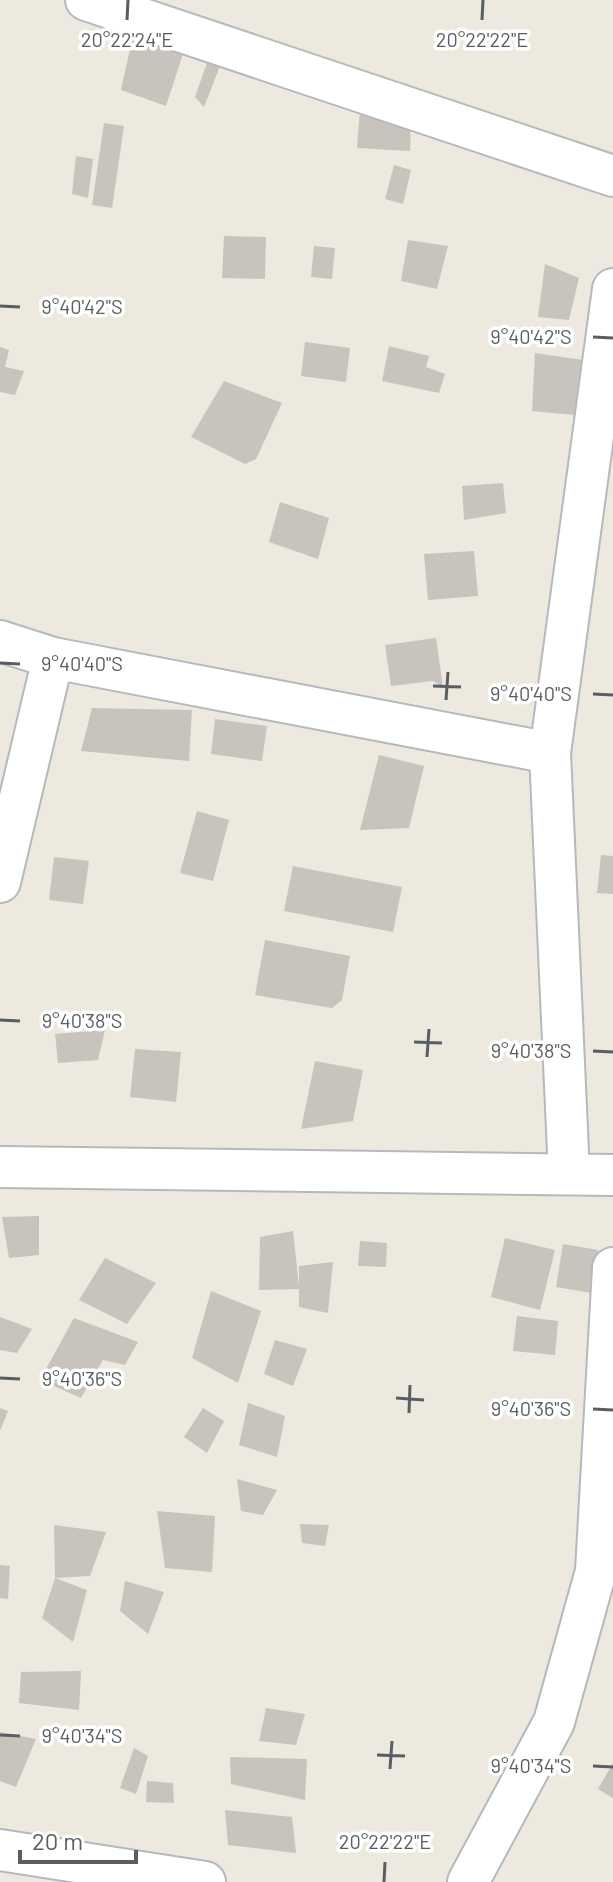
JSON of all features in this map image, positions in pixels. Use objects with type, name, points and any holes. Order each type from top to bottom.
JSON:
[{"type":"street","points":[[86,0],[613,176]]},
{"type":"street","points":[[569,1174],[550,753],[613,289]]},
{"type":"street","points":[[0,641],[53,658],[550,753]]},
{"type":"street","points":[[0,882],[53,658]]},
{"type":"street","points":[[0,1167],[613,1175]]},
{"type":"street","points":[[468,1882],[554,1722],[596,1571],[613,1268]]},
{"type":"street","points":[[0,1850],[205,1882]]},
{"type":"building","points":[[134,31],[160,38],[159,48],[183,54],[166,106],[121,90]]},
{"type":"building","points":[[208,60],[220,66],[204,107],[195,97]]},
{"type":"building","points":[[360,109],[411,118],[410,151],[357,148]]},
{"type":"building","points":[[104,123],[124,126],[112,208],[92,205]]},
{"type":"building","points":[[76,156],[93,159],[88,198],[72,194]]},
{"type":"building","points":[[394,165],[411,170],[403,204],[385,199]]},
{"type":"building","points":[[224,236],[266,237],[265,279],[222,278]]},
{"type":"building","points":[[408,240],[448,246],[437,289],[401,281]]},
{"type":"building","points":[[314,246],[335,248],[332,279],[311,277]]},
{"type":"building","points":[[545,264],[579,278],[569,320],[538,317]]},
{"type":"building","points":[[305,342],[350,348],[346,382],[301,376]]},
{"type":"building","points":[[389,346],[429,356],[426,367],[445,374],[439,393],[382,381]]},
{"type":"building","points":[[0,347],[9,350],[5,367],[24,371],[15,395],[0,392]]},
{"type":"building","points":[[535,353],[590,361],[585,416],[532,411]]},
{"type":"building","points":[[224,381],[282,403],[256,459],[245,464],[191,437]]},
{"type":"building","points":[[503,483],[506,513],[464,520],[462,486]]},
{"type":"building","points":[[280,502],[329,518],[318,559],[269,542]]},
{"type":"building","points":[[474,551],[478,596],[428,600],[424,554]]},
{"type":"building","points":[[436,638],[443,687],[433,681],[391,686],[385,645]]},
{"type":"building","points":[[92,708],[192,710],[189,761],[81,751]]},
{"type":"building","points":[[215,719],[267,726],[262,761],[211,754]]},
{"type":"building","points":[[379,755],[424,766],[409,828],[360,830]]},
{"type":"building","points":[[197,811],[229,820],[213,881],[180,873]]},
{"type":"building","points":[[601,855],[613,856],[613,894],[597,893]]},
{"type":"building","points":[[54,857],[89,861],[83,904],[49,900]]},
{"type":"building","points":[[293,866],[402,887],[393,932],[284,911]]},
{"type":"building","points":[[265,940],[350,956],[342,1000],[332,1008],[255,995]]},
{"type":"building","points":[[105,1030],[98,1060],[58,1063],[55,1034]]},
{"type":"building","points":[[135,1049],[181,1052],[176,1102],[130,1097]]},
{"type":"building","points":[[315,1061],[363,1070],[353,1121],[301,1129]]},
{"type":"building","points":[[39,1216],[39,1255],[9,1258],[2,1217]]},
{"type":"building","points":[[293,1231],[299,1286],[299,1266],[333,1262],[328,1313],[299,1307],[299,1289],[259,1290],[260,1237]]},
{"type":"building","points":[[505,1238],[555,1250],[540,1310],[491,1297]]},
{"type":"building","points":[[360,1241],[387,1243],[386,1267],[358,1266]]},
{"type":"building","points":[[563,1244],[598,1250],[591,1293],[556,1287]]},
{"type":"building","points":[[105,1258],[156,1283],[127,1324],[79,1300]]},
{"type":"building","points":[[211,1291],[261,1311],[238,1383],[192,1358]]},
{"type":"building","points":[[517,1316],[558,1321],[555,1355],[513,1351]]},
{"type":"building","points":[[0,1317],[32,1329],[17,1353],[0,1350]]},
{"type":"building","points":[[74,1318],[138,1342],[125,1365],[103,1360],[81,1398],[40,1380]]},
{"type":"building","points":[[275,1340],[307,1349],[293,1386],[264,1374]]},
{"type":"building","points":[[248,1403],[285,1416],[277,1457],[239,1445]]},
{"type":"building","points":[[0,1408],[8,1411],[0,1431]]},
{"type":"building","points":[[203,1408],[224,1421],[207,1453],[184,1437]]},
{"type":"building","points":[[237,1479],[277,1490],[263,1515],[241,1511]]},
{"type":"building","points":[[157,1511],[215,1516],[212,1572],[165,1568]]},
{"type":"building","points":[[300,1524],[329,1525],[325,1546],[302,1543]]},
{"type":"building","points":[[54,1525],[106,1532],[90,1576],[55,1578]]},
{"type":"building","points":[[0,1565],[10,1566],[8,1599],[0,1598]]},
{"type":"building","points":[[55,1578],[87,1590],[73,1642],[42,1618]]},
{"type":"building","points":[[125,1581],[164,1592],[148,1634],[120,1611]]},
{"type":"building","points":[[81,1671],[79,1710],[19,1703],[21,1672]]},
{"type":"building","points":[[266,1708],[305,1714],[296,1745],[259,1741]]},
{"type":"building","points":[[0,1732],[36,1739],[16,1787],[0,1781]]},
{"type":"building","points":[[134,1748],[148,1756],[136,1794],[120,1788]]},
{"type":"building","points":[[230,1757],[307,1759],[305,1800],[231,1784]]},
{"type":"building","points":[[613,1763],[613,1798],[598,1789]]},
{"type":"building","points":[[147,1781],[173,1783],[174,1803],[146,1802]]},
{"type":"building","points":[[225,1810],[292,1817],[296,1853],[228,1845]]}]
